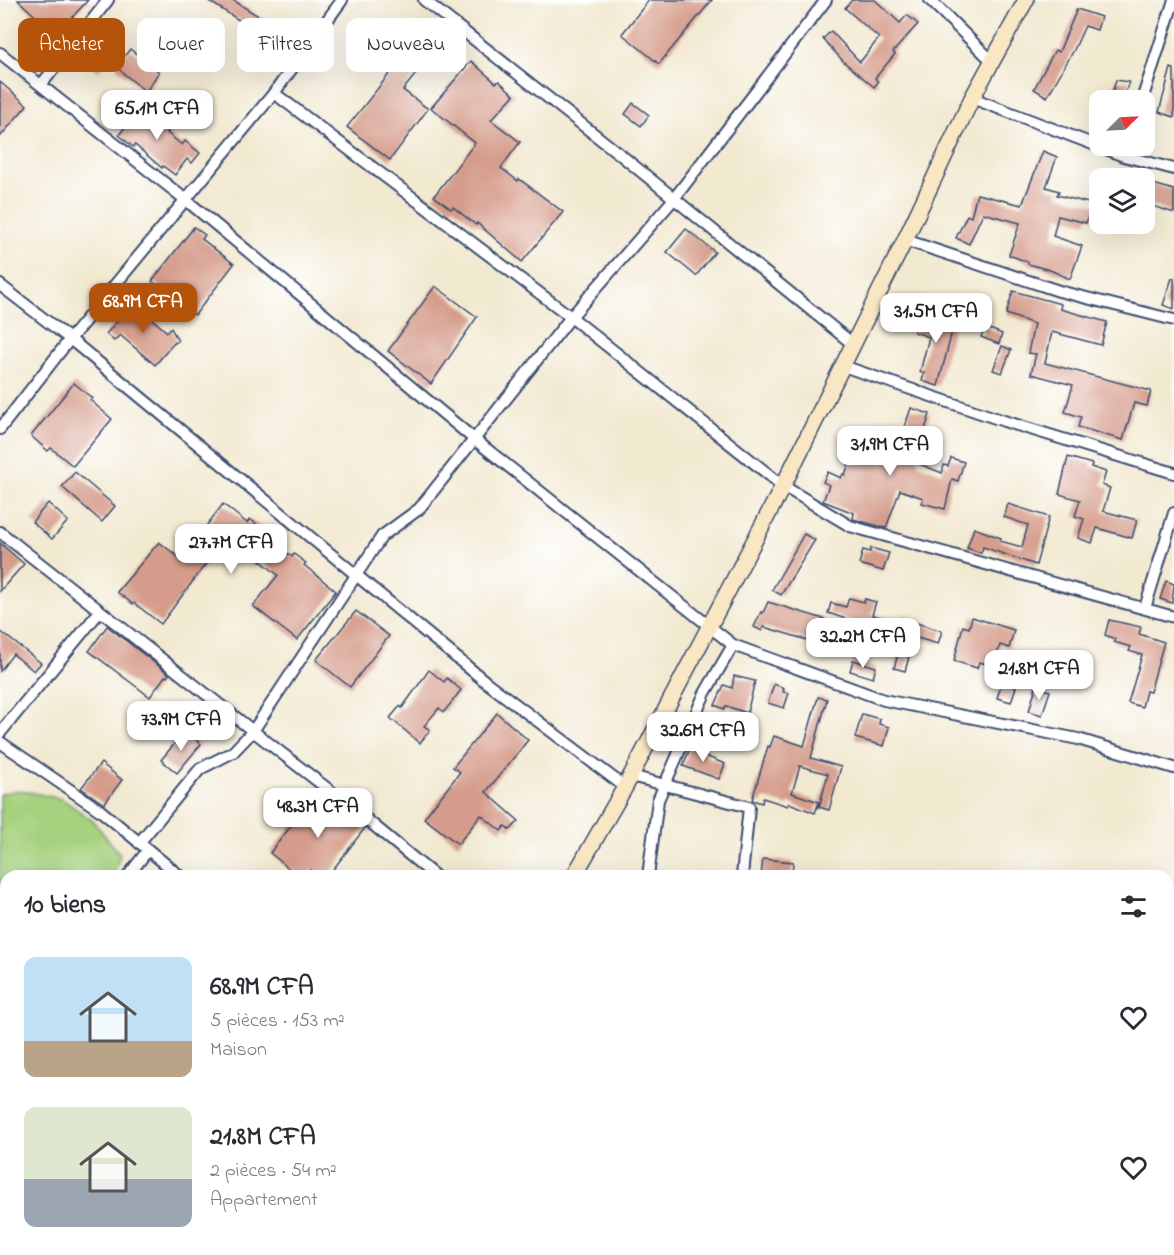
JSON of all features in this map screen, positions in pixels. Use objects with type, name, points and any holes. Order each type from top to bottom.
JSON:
[{"type":"main road","points":[[577,870],[628,782],[783,486],[854,345],[972,98],[1026,0]]},
{"type":"street","points":[[41,85],[108,0]]},
{"type":"street","points":[[0,429],[70,339],[274,93],[342,0]]},
{"type":"street","points":[[424,0],[622,156],[673,200],[854,345]]},
{"type":"street","points":[[139,843],[201,769],[233,752],[253,731],[382,536],[419,509],[571,316],[673,200],[826,0]]},
{"type":"street","points":[[930,0],[993,62]]},
{"type":"street","points":[[1145,90],[1174,0]]},
{"type":"street","points":[[0,53],[186,200],[474,439],[733,645],[884,700],[1078,740],[1174,768]]},
{"type":"street","points":[[274,93],[571,316],[783,486],[850,526],[1174,617]]},
{"type":"street","points":[[972,98],[1089,138]]},
{"type":"street","points":[[1139,156],[1174,169]]},
{"type":"street","points":[[905,240],[1059,291],[1174,320]]},
{"type":"street","points":[[0,285],[70,339],[486,682],[628,782],[665,785],[749,807],[743,870]]},
{"type":"street","points":[[843,366],[1004,421],[1174,473]]},
{"type":"street","points":[[1145,608],[1174,513]]},
{"type":"street","points":[[0,532],[360,814],[428,870]]},
{"type":"street","points":[[0,733],[100,611]]},
{"type":"street","points":[[649,870],[658,800],[705,693],[733,645]]},
{"type":"street","points":[[0,742],[101,812],[173,870]]},
{"type":"street","points":[[133,870],[148,850]]},
{"type":"green space","points":[[18,790],[62,799],[92,820],[120,854],[116,870],[0,870],[0,794]]},
{"type":"building","points":[[18,0],[88,0],[72,18],[37,18]]},
{"type":"building","points":[[207,0],[233,0],[261,18],[237,19]]},
{"type":"building","points":[[649,0],[712,0],[659,64],[622,34]]},
{"type":"building","points":[[852,0],[875,0],[900,23],[907,15],[918,24],[893,52],[895,54],[875,78],[878,82],[874,87],[844,62],[823,39],[831,31],[860,62],[879,38],[845,8]]},
{"type":"building","points":[[1077,9],[1101,17],[1097,30],[1085,26],[1047,97],[1034,89],[1055,50],[1059,52]]},
{"type":"building","points":[[130,49],[137,55],[137,72],[159,72],[146,92],[122,72],[125,72],[125,55]]},
{"type":"building","points":[[471,61],[514,95],[491,120],[520,142],[501,168],[563,212],[522,262],[477,223],[476,225],[434,196],[475,143],[431,108],[462,72],[466,72],[466,67]]},
{"type":"building","points":[[1171,68],[1174,69],[1174,117],[1159,112]]},
{"type":"building","points":[[391,72],[417,72],[403,90],[428,109],[390,160],[347,127]]},
{"type":"building","points":[[1116,80],[1129,82],[1126,90],[1113,90]]},
{"type":"building","points":[[0,82],[27,105],[0,137]]},
{"type":"building","points":[[633,103],[649,115],[641,126],[625,114]]},
{"type":"building","points":[[142,105],[171,126],[167,133],[182,145],[185,141],[200,153],[192,163],[187,159],[175,175],[163,166],[162,168],[135,145],[133,147],[119,135]]},
{"type":"building","points":[[1043,151],[1057,157],[1046,187],[1059,191],[1057,195],[1089,203],[1089,217],[1086,223],[1058,216],[1053,236],[1082,246],[1070,279],[1009,255],[1020,223],[983,213],[969,244],[956,238],[967,215],[971,217],[977,194],[1022,205]]},
{"type":"building","points":[[1155,184],[1174,190],[1174,213],[1155,207]]},
{"type":"building","points":[[194,227],[205,235],[202,239],[234,264],[195,315],[152,281]]},
{"type":"building","points":[[686,229],[715,252],[696,276],[667,252]]},
{"type":"building","points":[[1172,278],[1174,278],[1174,309],[1163,305]]},
{"type":"building","points":[[435,286],[477,317],[431,384],[388,351]]},
{"type":"building","points":[[1013,291],[1061,304],[1060,309],[1107,322],[1101,345],[1052,332],[1045,363],[1151,391],[1147,406],[1134,403],[1123,440],[1078,427],[1081,417],[1065,412],[1073,385],[1031,374],[1036,354],[1028,353],[1034,324],[1006,314]]},
{"type":"building","points":[[135,304],[167,332],[171,328],[178,341],[155,365],[120,335],[114,341],[106,334],[131,305],[133,307]]},
{"type":"building","points":[[934,308],[956,316],[938,386],[922,381],[924,373],[920,372],[929,337],[914,332],[917,322],[928,326]]},
{"type":"building","points":[[985,327],[1002,334],[999,344],[981,337]]},
{"type":"building","points":[[1002,346],[1011,350],[1002,373],[993,370]]},
{"type":"building","points":[[74,383],[112,419],[73,466],[51,448],[48,451],[31,436]]},
{"type":"building","points":[[911,408],[930,414],[916,457],[918,458],[917,463],[942,473],[944,465],[948,466],[951,458],[964,462],[958,481],[952,479],[945,509],[922,503],[923,498],[900,490],[886,528],[853,519],[854,513],[823,501],[829,485],[823,482],[828,472],[841,478],[843,474],[845,475],[857,440],[896,453]]},
{"type":"building","points":[[1068,457],[1092,464],[1091,467],[1106,472],[1102,485],[1110,488],[1103,511],[1137,520],[1132,538],[1097,528],[1092,543],[1078,538],[1084,519],[1075,516],[1080,500],[1059,494]]},
{"type":"building","points":[[75,472],[115,506],[102,522],[62,487]]},
{"type":"building","points":[[48,503],[68,521],[52,539],[32,522]]},
{"type":"building","points":[[223,504],[247,523],[250,519],[270,535],[268,537],[292,557],[294,554],[306,563],[304,565],[336,591],[297,640],[253,606],[278,575],[228,534],[161,624],[117,592],[159,542],[181,559]]},
{"type":"building","points":[[1008,504],[1049,517],[1036,565],[983,547],[981,553],[967,548],[974,528],[1001,538],[1000,541],[1022,547],[1028,525],[1004,517]]},
{"type":"building","points":[[804,534],[815,540],[781,595],[772,590]]},
{"type":"building","points":[[0,543],[24,564],[0,591]]},
{"type":"building","points":[[871,548],[889,553],[883,571],[859,564],[863,550],[870,552]]},
{"type":"building","points":[[1166,581],[1174,584],[1172,603],[1160,599]]},
{"type":"building","points":[[849,598],[876,602],[872,615],[900,622],[901,618],[942,631],[938,644],[910,636],[908,641],[872,632],[873,628],[828,613],[831,603],[846,607]]},
{"type":"building","points":[[768,602],[824,619],[817,643],[764,627],[762,631],[754,627]]},
{"type":"building","points":[[356,611],[389,636],[350,687],[316,660]]},
{"type":"building","points":[[972,617],[1014,630],[1009,648],[1000,645],[994,666],[979,662],[977,668],[954,661],[963,626],[969,628]]},
{"type":"building","points":[[1109,620],[1141,627],[1139,634],[1164,642],[1150,692],[1146,691],[1142,707],[1128,703],[1142,655],[1129,651],[1131,647],[1114,642],[1115,639],[1105,635]]},
{"type":"building","points":[[107,626],[169,674],[165,676],[150,697],[89,651]]},
{"type":"building","points":[[0,631],[41,663],[34,671],[13,654],[0,671]]},
{"type":"building","points":[[898,654],[909,657],[905,671],[894,668]]},
{"type":"building","points":[[853,660],[876,667],[873,678],[850,671]]},
{"type":"building","points":[[429,670],[444,682],[447,678],[461,690],[444,712],[439,708],[424,726],[430,730],[420,743],[390,718],[400,706],[402,708]]},
{"type":"building","points":[[734,676],[755,681],[747,713],[715,705],[724,685],[732,688]]},
{"type":"building","points":[[1002,682],[1016,687],[1011,702],[997,698]]},
{"type":"building","points":[[774,684],[784,688],[783,692],[789,693],[784,708],[768,703]]},
{"type":"building","points":[[1036,687],[1050,691],[1042,715],[1029,711]]},
{"type":"building","points":[[818,697],[827,699],[811,758],[841,767],[829,810],[819,807],[828,774],[800,766],[792,793],[819,802],[815,813],[789,803],[788,806],[763,798],[762,803],[752,800],[768,746],[770,747],[774,736],[804,746]]},
{"type":"building","points":[[497,713],[528,740],[486,792],[519,821],[510,830],[505,826],[501,831],[481,815],[458,844],[424,818],[460,772],[453,767]]},
{"type":"building","points":[[862,714],[880,719],[879,724],[889,727],[884,746],[855,738]]},
{"type":"building","points":[[185,731],[201,744],[177,773],[161,760]]},
{"type":"building","points":[[691,746],[707,753],[705,756],[725,764],[719,779],[683,766]]},
{"type":"building","points":[[101,763],[122,780],[104,804],[81,788]]},
{"type":"building","points":[[318,791],[365,828],[333,870],[291,870],[270,853]]},
{"type":"building","points":[[763,859],[793,862],[792,870],[762,870]]}]
